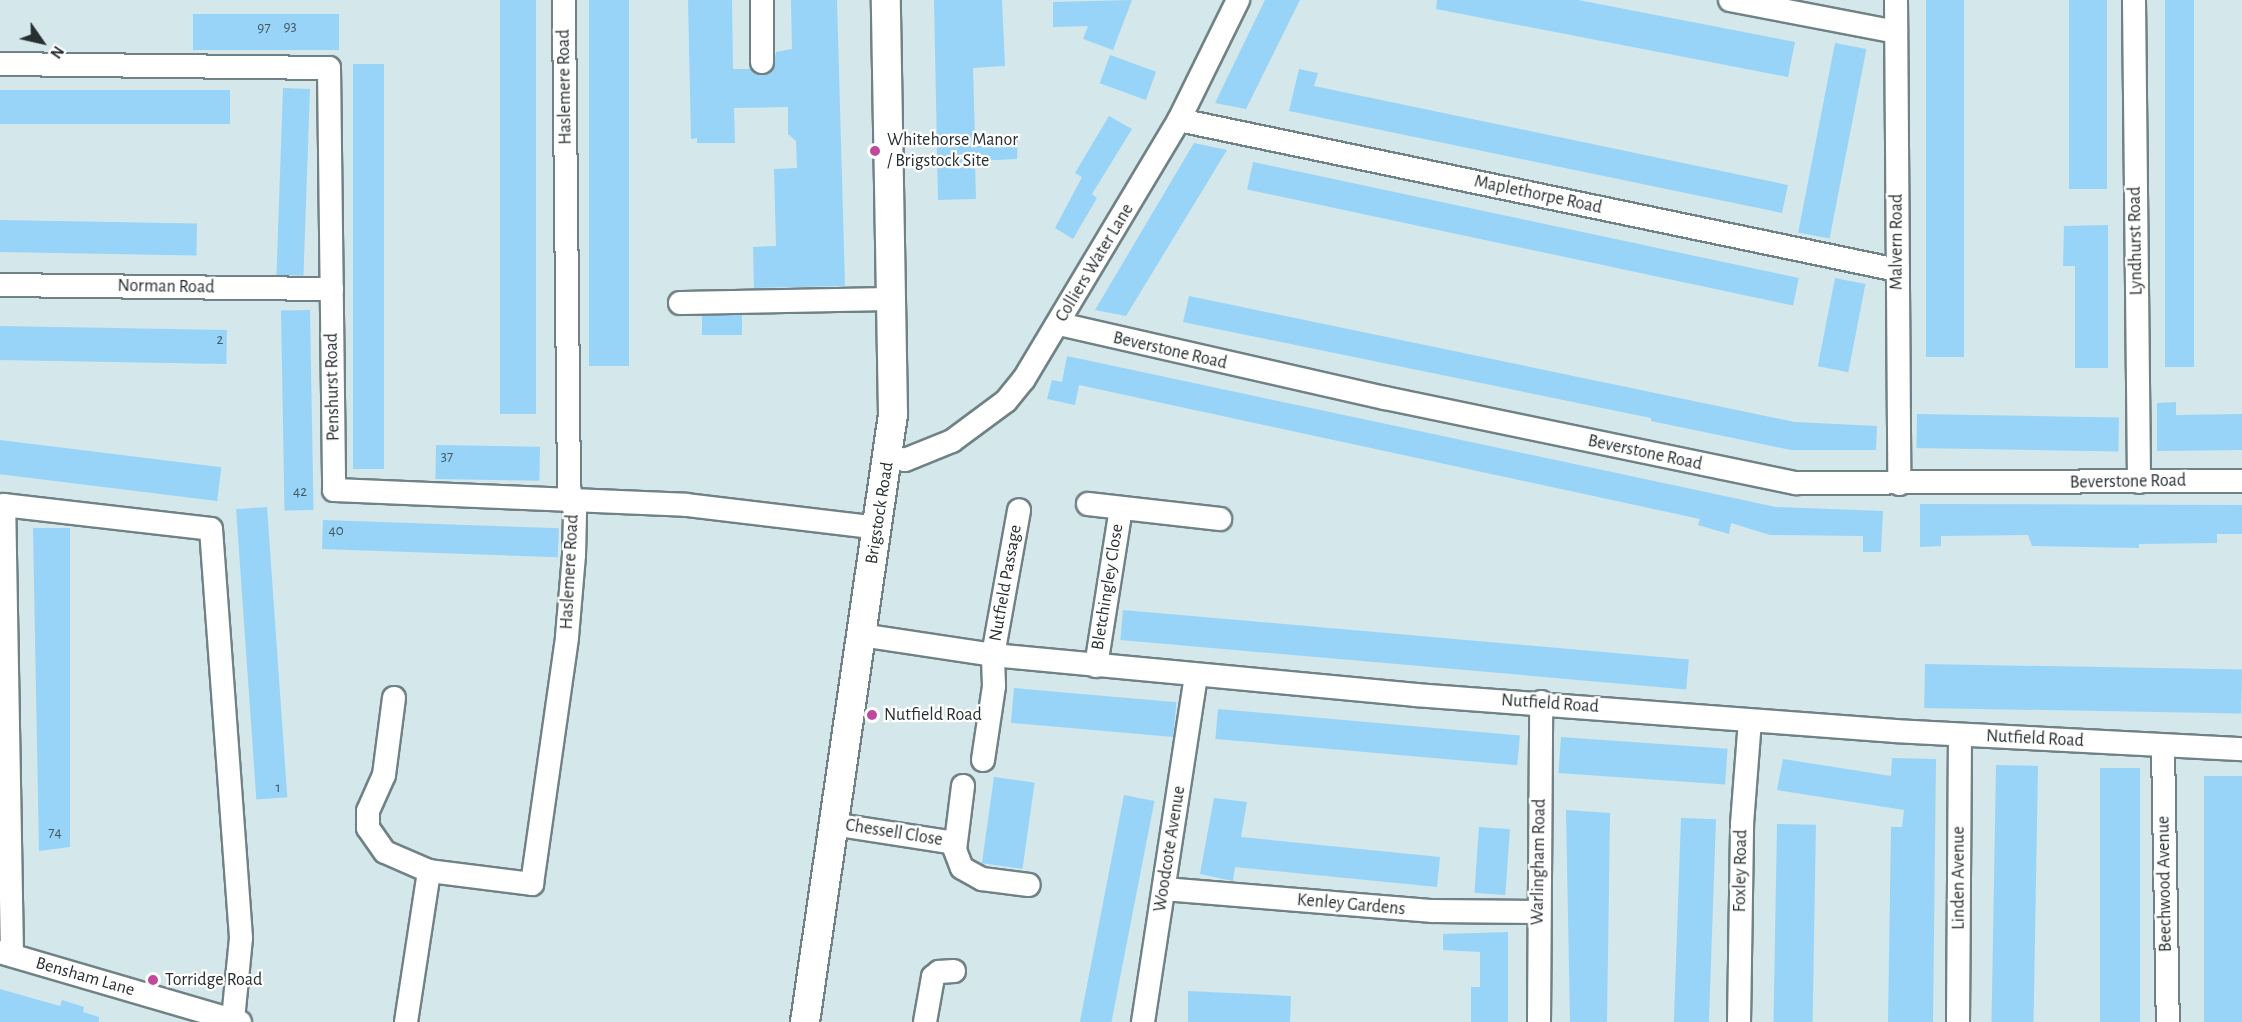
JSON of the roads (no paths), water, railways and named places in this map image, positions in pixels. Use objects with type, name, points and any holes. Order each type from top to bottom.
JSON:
[{"type":"main road","name":"Brigstock Road","points":[[805,1022],[832,824],[889,456],[891,299],[886,0]]},
{"type":"street","name":"Haslemere Road","points":[[429,871],[532,884],[571,599],[574,502],[569,488],[564,0]]},
{"type":"street","points":[[762,0],[762,62]]},
{"type":"street","name":"Colliers Water Lane","points":[[889,456],[905,460],[926,453],[978,425],[1006,401],[1059,324],[1179,120],[1238,0]]},
{"type":"street","points":[[1730,0],[1896,32]]},
{"type":"street","name":"Malvern Road","points":[[1896,0],[1899,484]]},
{"type":"street","name":"Lyndhurst Road","points":[[2134,0],[2139,482]]},
{"type":"street","name":"Penshurst Road","points":[[0,64],[329,68],[334,490],[686,505],[878,528]]},
{"type":"street","name":"Maplethorpe Road","points":[[1179,120],[1897,270]]},
{"type":"street","name":"Norman Road","points":[[0,285],[332,289]]},
{"type":"street","points":[[680,303],[891,299]]},
{"type":"street","name":"Beverstone Road","points":[[1059,324],[1351,391],[1776,480],[1899,484],[2242,481]]},
{"type":"street","name":"Bletchingley Close","points":[[1089,504],[1220,519]]},
{"type":"street","points":[[6,953],[4,505],[211,528],[241,938],[236,1021]]},
{"type":"street","name":"Bletchingley Close","points":[[1096,666],[1121,508]]},
{"type":"street","name":"Nutfield Passage","points":[[983,760],[994,686],[993,655],[1019,510]]},
{"type":"street","name":"Nutfield Road","points":[[861,635],[993,655],[1096,666],[1750,721],[1960,735],[2242,749]]},
{"type":"street","name":"Woodcote Avenue","points":[[1143,1022],[1196,675]]},
{"type":"street","points":[[394,698],[384,775],[368,811],[368,828],[386,852],[429,871],[406,1022]]},
{"type":"street","name":"Warlingham Road","points":[[1539,1022],[1541,702]]},
{"type":"street","name":"Foxley Road","points":[[1739,1022],[1742,824],[1750,721]]},
{"type":"street","name":"Linden Avenue","points":[[1958,1022],[1960,735]]},
{"type":"street","name":"Beechwood Avenue","points":[[2163,746],[2168,1022]]},
{"type":"street","name":"Chessell Close","points":[[963,786],[955,843],[957,860],[967,874],[1029,885]]},
{"type":"street","name":"Chessell Close","points":[[832,824],[955,843]]},
{"type":"street","name":"Kenley Gardens","points":[[1164,889],[1432,911],[1538,912]]},
{"type":"street","name":"Bensham Lane","points":[[6,953],[236,1021]]},
{"type":"street","points":[[925,1022],[933,977],[939,972],[954,971]]},
{"type":"place","name":"Whitehorse Manor / Brigstock Site","points":[[875,151]]},
{"type":"place","name":"Nutfield Road","points":[[872,715]]},
{"type":"place","name":"Torridge Road","points":[[153,980]]}]
